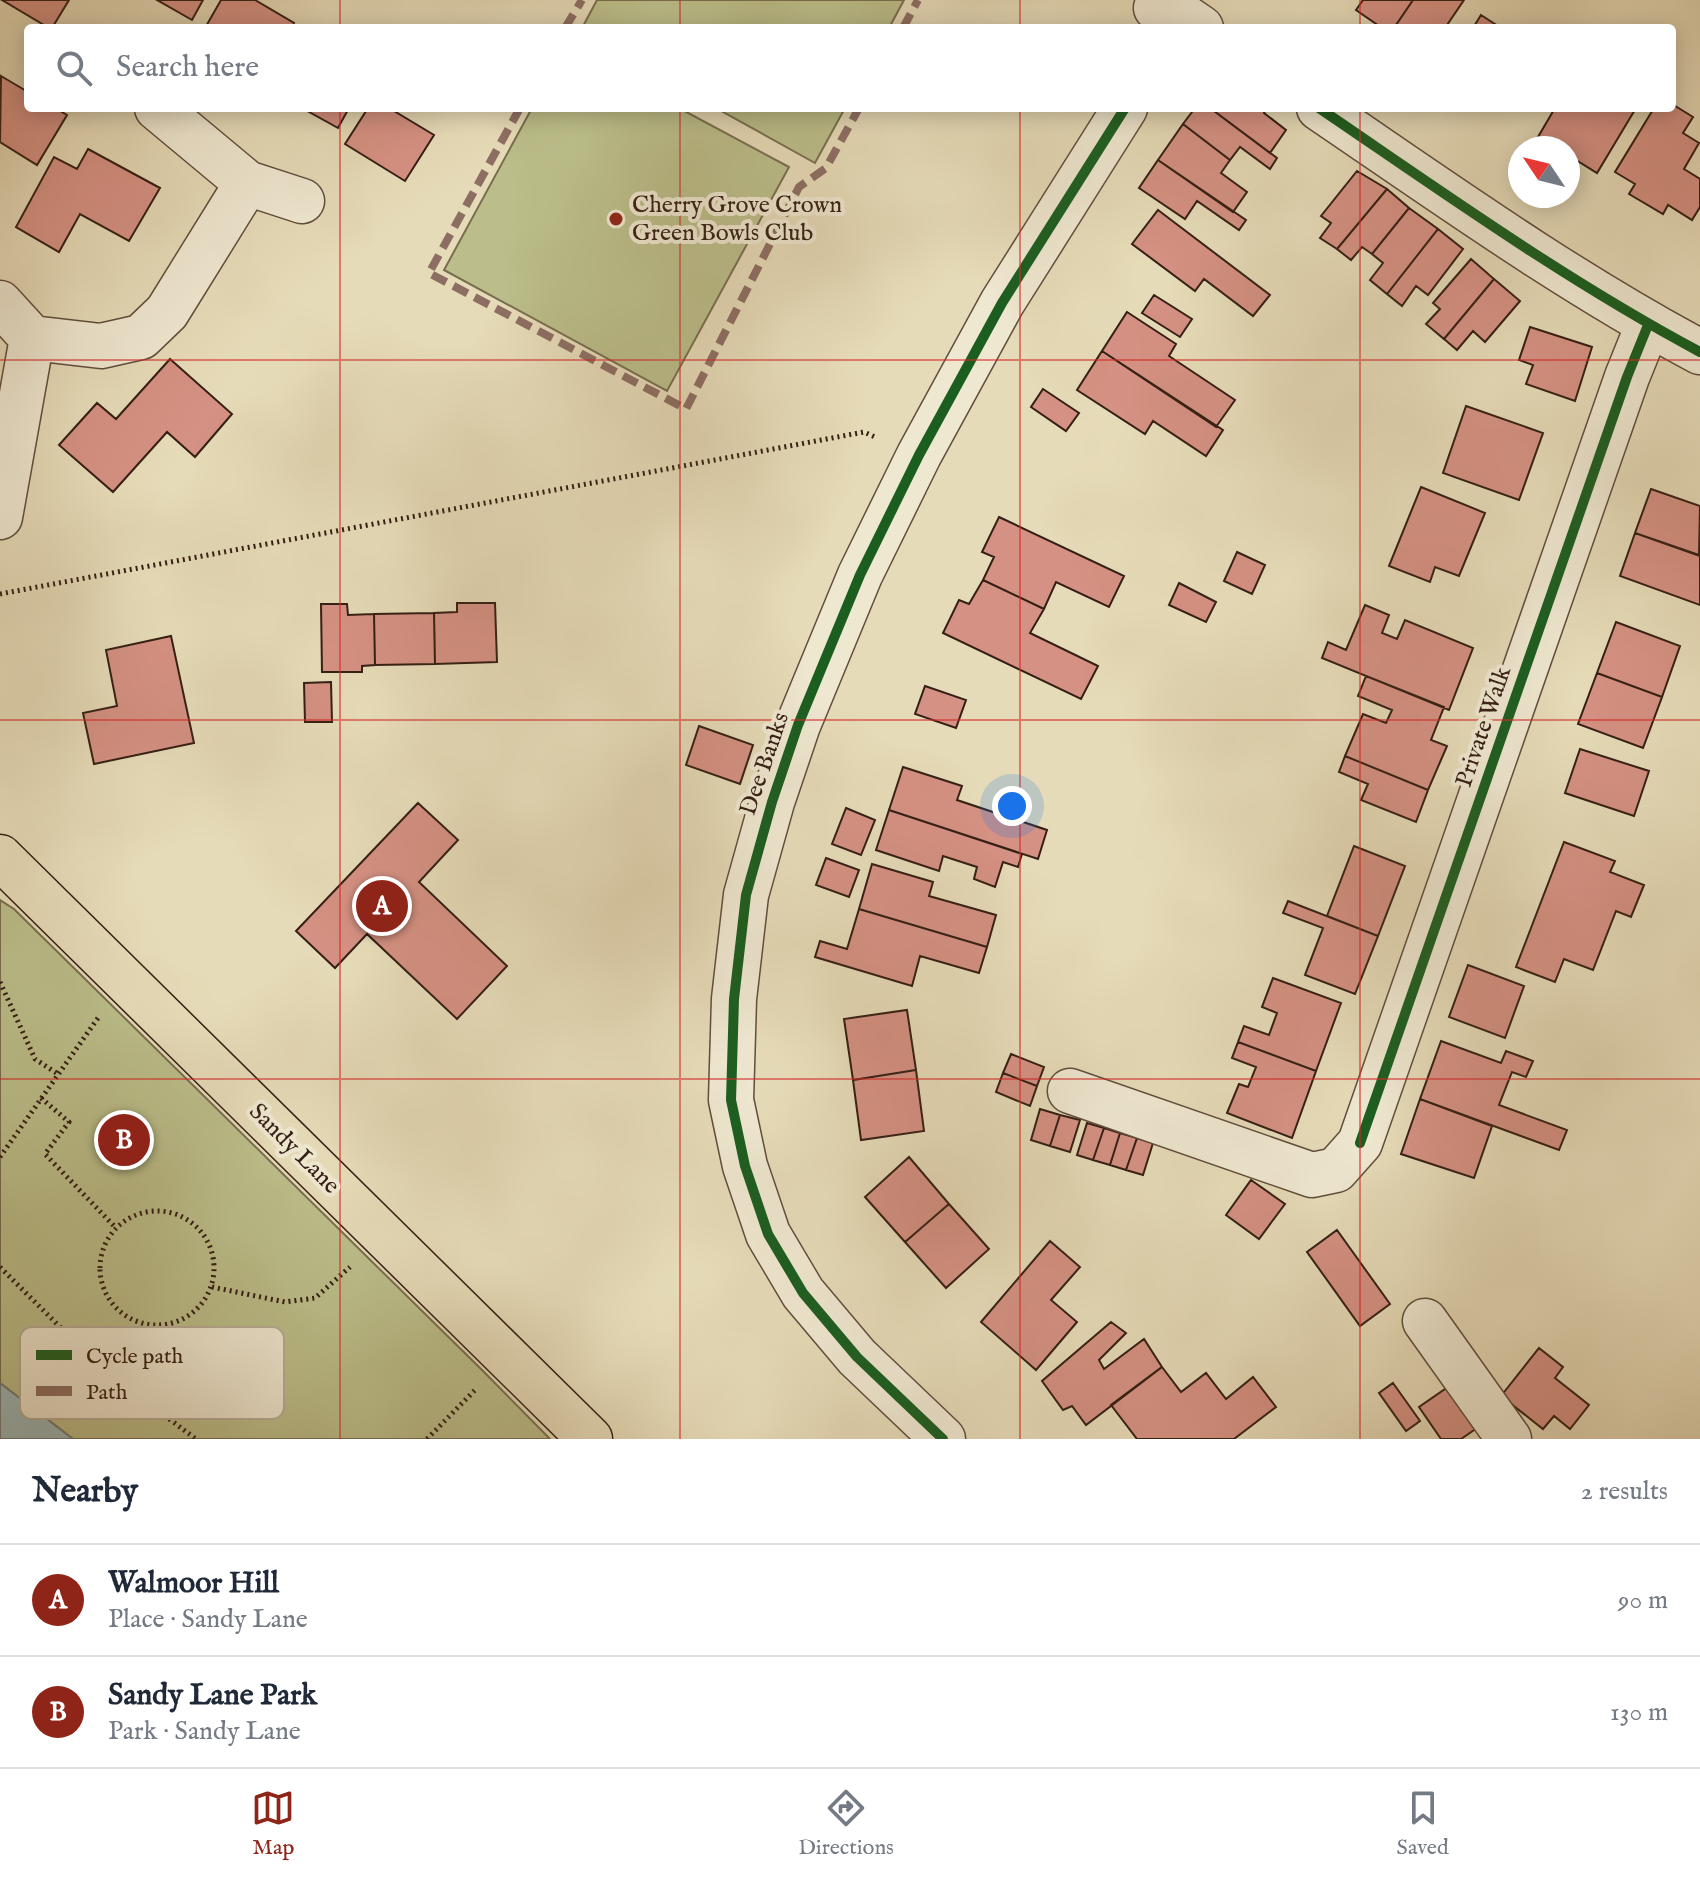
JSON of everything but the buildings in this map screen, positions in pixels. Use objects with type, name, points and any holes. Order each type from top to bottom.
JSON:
[{"type":"main road","name":"Sandy Lane","points":[[0,857],[590,1439]]},
{"type":"street","points":[[1154,12],[1185,17],[1195,24]]},
{"type":"street","points":[[162,112],[247,183],[302,201]]},
{"type":"street","name":"Dee Banks","points":[[943,1439],[857,1357],[803,1293],[768,1234],[745,1166],[731,1100],[734,999],[746,895],[798,725],[860,575],[919,455],[1002,303],[1122,112]]},
{"type":"street","points":[[1325,112],[1509,237],[1648,325],[1700,352]]},
{"type":"street","points":[[0,303],[32,338],[101,346],[141,337],[167,312],[247,183]]},
{"type":"street","name":"Private Walk","points":[[1070,1091],[1312,1175],[1336,1170],[1360,1143],[1648,325]]},
{"type":"street","points":[[0,517],[32,338]]},
{"type":"street","points":[[1425,1321],[1509,1439]]},
{"type":"path","points":[[0,594],[864,432],[919,455]]},
{"type":"path","points":[[0,982],[35,1059],[58,1074]]},
{"type":"path","points":[[0,1157],[125,982]]},
{"type":"path","points":[[41,1098],[69,1122],[45,1154],[115,1227]]},
{"type":"path","points":[[154,1210],[174,1212],[192,1221],[205,1235],[213,1254],[215,1274],[212,1287],[197,1309],[180,1321],[160,1325],[141,1323],[123,1314],[109,1300],[101,1281],[99,1261],[105,1242],[115,1227],[134,1215],[154,1210]]},
{"type":"path","points":[[212,1287],[285,1302],[315,1298],[381,1235]]},
{"type":"path","points":[[0,1267],[60,1327]]},
{"type":"path","points":[[427,1439],[507,1357]]},
{"type":"path","points":[[169,1419],[196,1439]]},
{"type":"green space","points":[[597,0],[904,0],[891,24],[584,24]]},
{"type":"green space","name":"Cherry Grove Crown Green Bowls Club","points":[[530,112],[686,112],[789,167],[667,391],[444,270]]},
{"type":"green space","name":"Cherry Grove Crown Green Bowls Club","points":[[723,112],[843,112],[815,163]]},
{"type":"green space","points":[[0,900],[14,909],[550,1439],[73,1439],[47,1419],[284,1419],[284,1327],[20,1327],[20,1398],[0,1383]]},
{"type":"water","points":[[0,1383],[20,1398],[20,1419],[47,1419],[73,1439],[0,1439]]},
{"type":"marked path","points":[[567,24],[582,0]]},
{"type":"marked path","points":[[905,24],[918,0]]},
{"type":"marked path","points":[[518,112],[429,273],[686,409],[799,187],[826,168],[857,112]]},
{"type":"cycle path","points":[[943,1439],[857,1357],[803,1293],[768,1234],[745,1166],[731,1100],[734,999],[746,895],[798,725],[860,575],[919,455],[1002,303],[1122,112]]},
{"type":"cycle path","points":[[1325,112],[1554,266],[1700,352]]},
{"type":"cycle path","points":[[1360,1143],[1627,377],[1648,325]]},
{"type":"place","name":"Cherry Grove Crown Green Bowls Club","points":[[616,219]]},
{"type":"place","name":"Walmoor Hill","points":[[382,906]]},
{"type":"place","name":"Sandy Lane Park","points":[[124,1140]]}]
